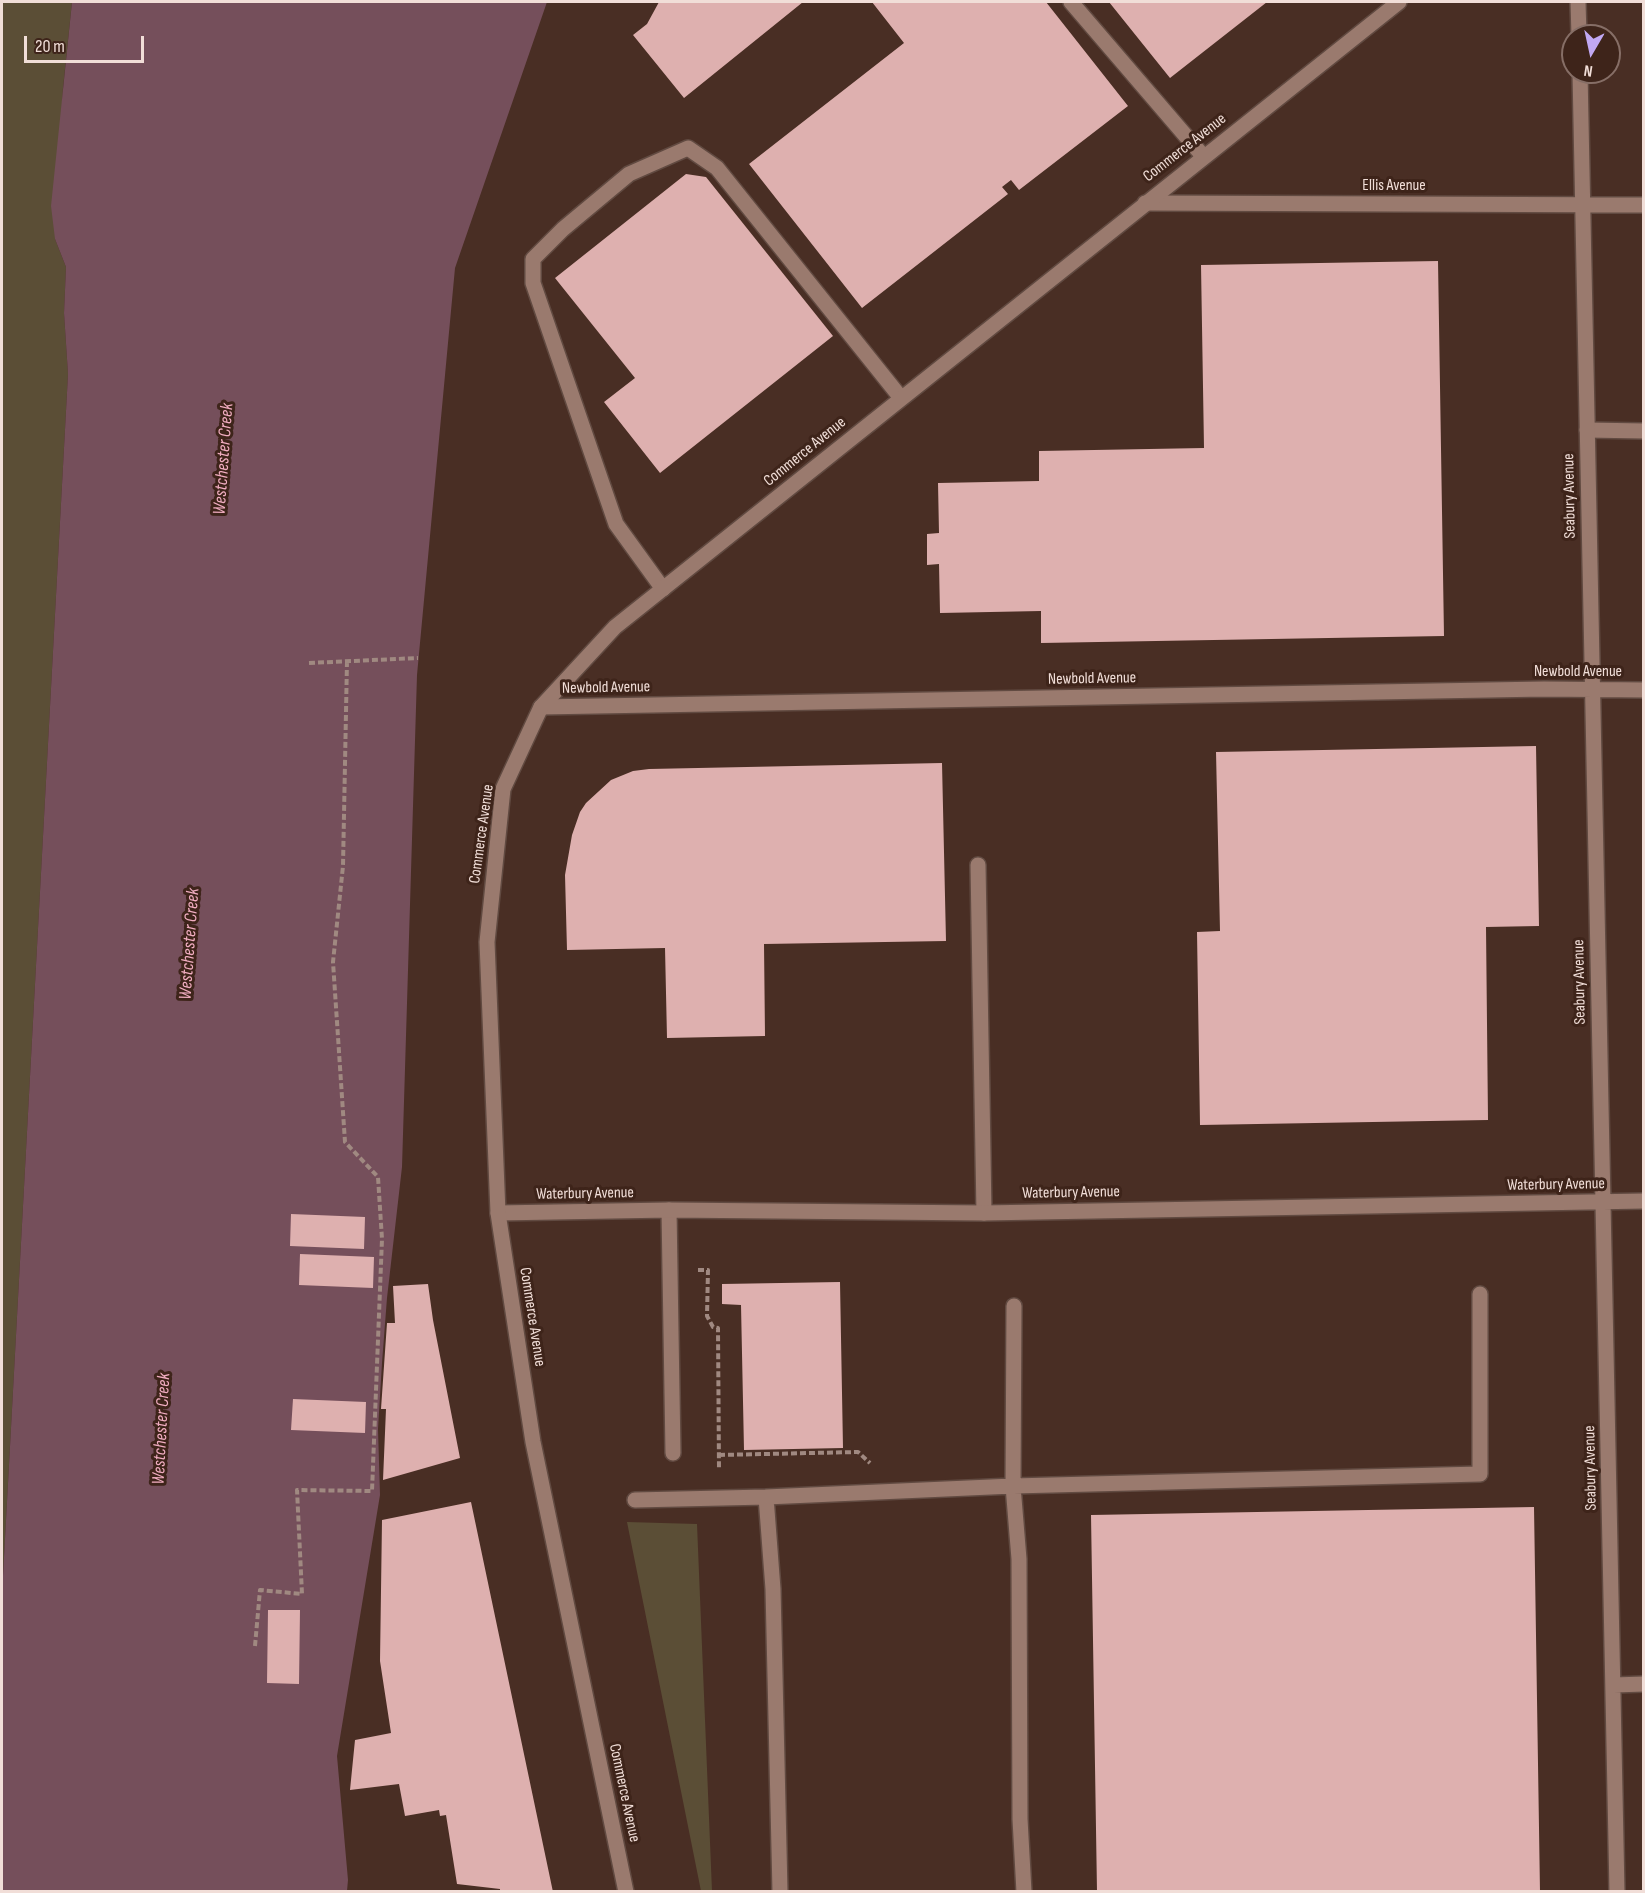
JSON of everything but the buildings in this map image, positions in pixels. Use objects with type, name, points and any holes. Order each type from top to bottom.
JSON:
[{"type":"street","points":[[1071,2],[1203,156]]},
{"type":"street","name":"Commerce Avenue","points":[[626,1892],[533,1442],[498,1213],[488,942],[503,789],[541,707],[615,627],[1399,2]]},
{"type":"street","points":[[1578,2],[1579,24]]},
{"type":"street","name":"Seabury Avenue","points":[[1580,84],[1617,1892]]},
{"type":"street","points":[[663,589],[616,524],[533,283],[533,259],[563,229],[629,174],[688,148],[717,168],[901,398]]},
{"type":"street","name":"Ellis Avenue","points":[[1145,203],[1583,206],[1644,204]]},
{"type":"street","points":[[1587,430],[1644,431]]},
{"type":"street","name":"Newbold Avenue","points":[[541,707],[1592,689],[1644,690]]},
{"type":"street","points":[[978,865],[984,1213]]},
{"type":"street","name":"Waterbury Avenue","points":[[498,1213],[669,1210],[984,1213],[1644,1201]]},
{"type":"street","points":[[669,1210],[673,1453]]},
{"type":"street","points":[[635,1500],[766,1497],[1013,1486],[1480,1474],[1479,1294]]},
{"type":"street","points":[[1014,1306],[1013,1486],[1019,1559],[1020,1820],[1024,1892]]},
{"type":"street","points":[[766,1497],[773,1589],[780,1892]]},
{"type":"street","points":[[1614,1685],[1644,1684]]},
{"type":"path","points":[[309,663],[418,658]]},
{"type":"path","points":[[255,1647],[260,1590],[302,1594],[297,1490],[372,1491],[382,1228],[378,1177],[345,1142],[333,962],[343,866],[346,661]]},
{"type":"path","points":[[708,1270],[707,1316],[713,1327],[718,1328],[720,1498]]},
{"type":"path","points":[[719,1455],[858,1452]]},
{"type":"shaded area","points":[[2,2],[72,2],[63,88],[55,239],[66,267],[64,313],[68,374],[2,1594]]},
{"type":"shaded area","points":[[627,1522],[697,1524],[712,1891],[701,1891]]},
{"type":"water","name":"Westchester Creek","points":[[72,2],[547,2],[455,268],[417,675],[402,1167],[382,1363],[378,1429],[380,1495],[337,1756],[348,1880],[347,1891],[2,1892],[2,1594],[68,374],[64,313],[66,267],[55,239],[51,206]]}]
